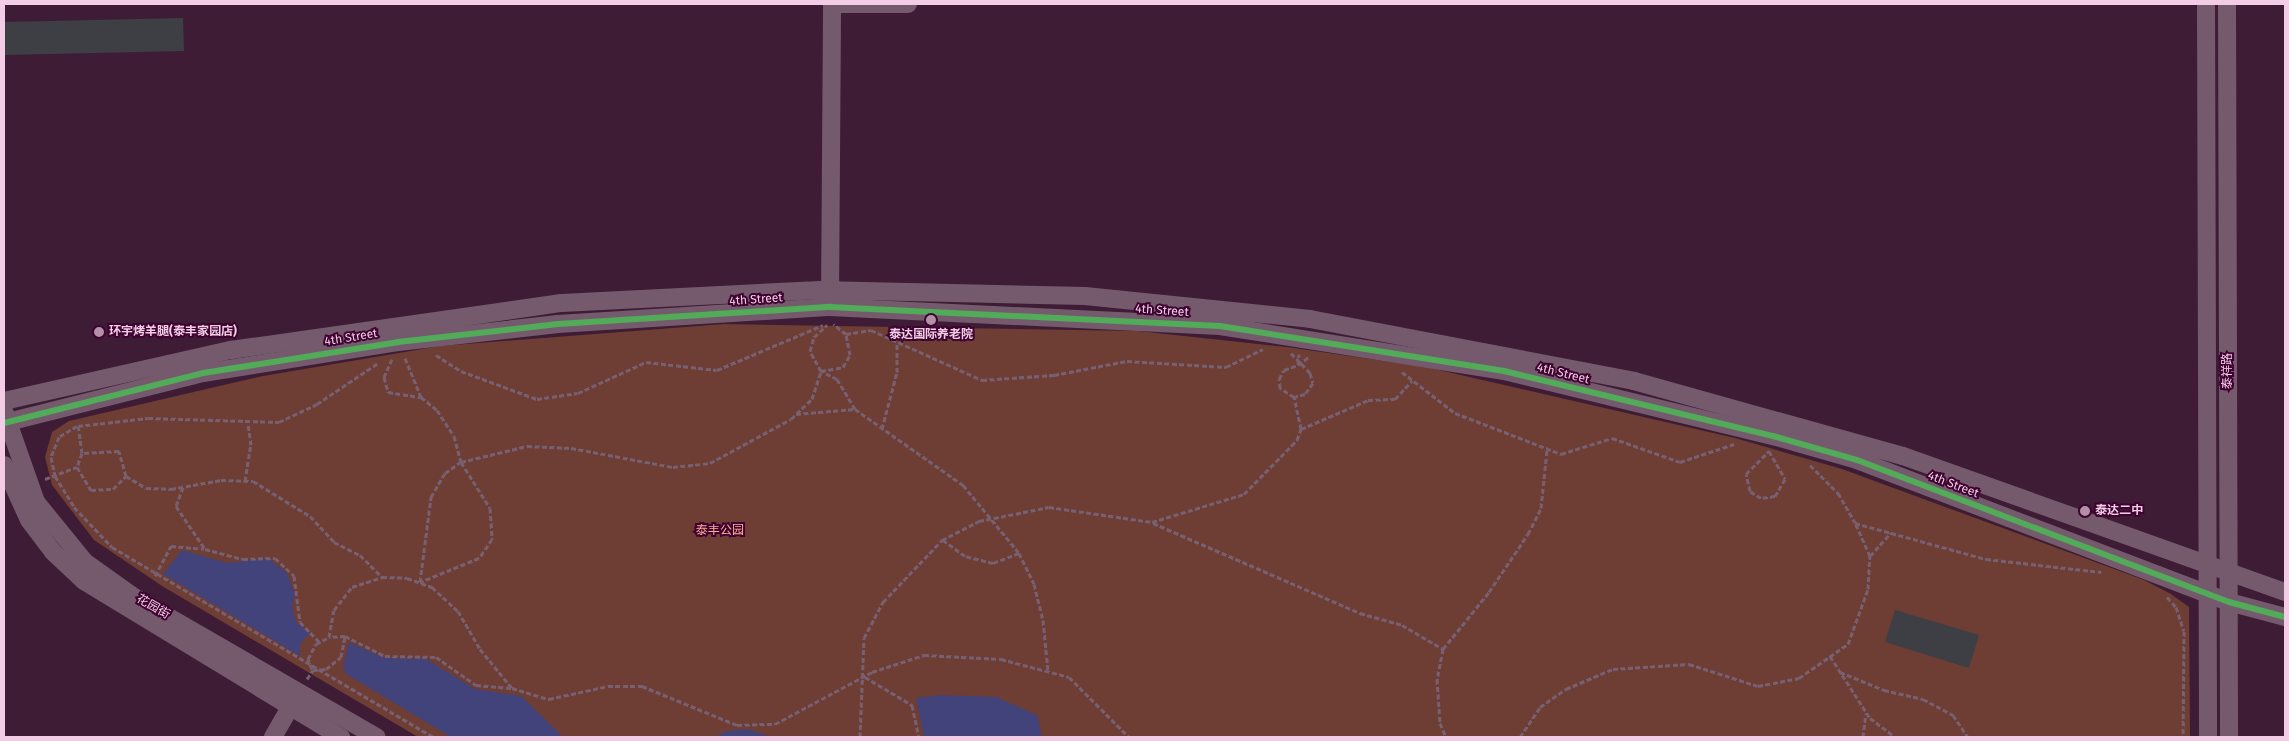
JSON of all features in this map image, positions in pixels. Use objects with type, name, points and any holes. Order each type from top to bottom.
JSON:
[{"type":"street","points":[[830,306],[832,4],[908,4]]},
{"type":"street","name":"泰祥路","points":[[2206,4],[2208,737]]},
{"type":"street","name":"泰祥路","points":[[2227,4],[2229,737]]},
{"type":"street","name":"4th Street","points":[[5,415],[53,409],[203,374],[401,348],[558,324],[830,306],[1086,296],[1310,319],[1496,352],[1634,381],[1903,456],[2285,592]]},
{"type":"street","name":"4th Street","points":[[4,401],[103,376],[302,337],[562,303],[830,306],[1118,319],[1301,336],[1504,371],[1773,436],[1857,460],[2229,602],[2285,617]]},
{"type":"street","name":"花园街","points":[[5,415],[29,485],[58,533],[98,573],[295,700],[341,737]]},
{"type":"street","name":"花园街","points":[[4,465],[29,520],[76,575],[295,700],[376,737]]},
{"type":"street","points":[[273,737],[295,700]]},
{"type":"path","points":[[821,371],[843,367],[850,355],[846,334],[830,306]]},
{"type":"path","points":[[430,351],[462,371],[537,399],[578,393],[646,362],[717,370],[830,306]]},
{"type":"path","points":[[830,306],[814,337],[810,351],[821,371],[837,379],[854,409],[963,485],[993,518],[1019,553],[1034,584],[1043,620],[1048,671]]},
{"type":"path","points":[[846,334],[871,330],[897,344],[982,380],[1054,375],[1127,361],[1226,367],[1274,348]]},
{"type":"path","points":[[1298,365],[1301,336]]},
{"type":"path","points":[[882,428],[897,372],[897,344]]},
{"type":"path","points":[[401,348],[412,354]]},
{"type":"path","points":[[401,348],[392,359],[384,376],[388,392],[421,397]]},
{"type":"path","points":[[401,348],[421,397],[437,410],[454,436],[461,462],[490,508],[492,540],[479,558],[420,582]]},
{"type":"path","points":[[401,348],[317,404],[279,422],[248,424],[148,418],[78,426],[59,437],[51,456],[55,476],[74,506],[112,547],[155,576],[313,670],[433,737]]},
{"type":"path","points":[[1281,349],[1289,350],[1298,365],[1310,373],[1313,383],[1305,394],[1294,397]]},
{"type":"path","points":[[1301,429],[1294,397],[1280,388],[1279,379],[1284,370],[1298,365],[1313,354]]},
{"type":"path","points":[[1394,368],[1454,413],[1561,454],[1612,438],[1680,462],[1738,442]]},
{"type":"path","points":[[420,582],[431,497],[445,473],[461,462],[527,446],[571,448],[673,467],[710,462],[756,442],[796,414],[812,398],[821,371]]},
{"type":"path","points":[[1152,522],[1244,494],[1291,447],[1301,429],[1368,400],[1395,399],[1412,381]]},
{"type":"path","points":[[796,414],[854,409]]},
{"type":"path","points":[[245,481],[251,445],[248,424]]},
{"type":"path","points":[[29,485],[77,467],[82,453],[78,426]]},
{"type":"path","points":[[1761,449],[1778,454]]},
{"type":"path","points":[[1446,737],[1440,722],[1437,679],[1443,649],[1489,592],[1528,534],[1540,508],[1547,450]]},
{"type":"path","points":[[82,453],[119,451],[126,476],[146,488],[183,487],[245,481],[310,516],[334,542],[360,556],[382,577]]},
{"type":"path","points":[[1769,451],[1785,479],[1775,496],[1761,498],[1750,491],[1746,474],[1769,451]]},
{"type":"path","points":[[1520,737],[1540,707],[1566,689],[1613,669],[1688,664],[1758,686],[1800,678],[1848,644],[1868,589],[1870,556],[1855,523],[1838,493],[1812,465],[1803,462]]},
{"type":"path","points":[[77,467],[91,490],[113,489],[126,476]]},
{"type":"path","points":[[183,487],[176,506],[205,549]]},
{"type":"path","points":[[860,737],[865,677],[864,638],[883,602],[942,540],[993,518],[1049,507],[1152,522],[1360,613],[1402,625],[1443,649]]},
{"type":"path","points":[[1855,523],[1986,559],[2111,574]]},
{"type":"path","points":[[1870,556],[1890,533]]},
{"type":"path","points":[[942,540],[964,556],[993,563],[1019,553]]},
{"type":"path","points":[[155,576],[171,546],[205,549],[243,559],[275,558],[294,576],[300,622],[319,642]]},
{"type":"path","points":[[329,637],[334,610],[352,587],[382,577],[420,582],[432,587],[458,611],[480,649],[512,688]]},
{"type":"path","points":[[2158,592],[2176,607],[2184,631],[2184,737]]},
{"type":"path","points":[[313,670],[308,659],[319,642],[329,637],[344,636],[385,656],[436,657],[476,685],[512,688],[549,699],[608,686],[642,686],[737,725],[775,724],[865,677],[924,655],[1001,659],[1069,678],[1129,737]]},
{"type":"path","points":[[313,670],[326,669],[341,658],[344,636]]},
{"type":"path","points":[[1830,656],[1866,713],[1895,737]]},
{"type":"path","points":[[295,700],[313,670]]},
{"type":"path","points":[[1840,672],[1884,690],[1923,699],[1953,715],[1968,737]]},
{"type":"path","points":[[865,677],[912,705],[920,737]]},
{"type":"path","points":[[1863,737],[1866,713]]},
{"type":"green space","name":"泰丰公园","points":[[724,324],[1138,331],[1287,347],[1426,367],[1735,438],[1842,469],[2144,580],[2171,594],[2189,607],[2190,737],[418,737],[162,586],[94,540],[52,485],[45,457],[52,432],[69,421],[263,376],[440,346]]},
{"type":"shaded area","points":[[182,550],[227,563],[268,558],[287,573],[295,595],[292,608],[296,622],[310,633],[300,644],[300,656],[163,574]]},
{"type":"shaded area","points":[[349,642],[384,658],[426,659],[475,689],[521,696],[563,737],[451,737],[346,674],[343,667]]},
{"type":"shaded area","points":[[942,695],[996,697],[1037,715],[1042,737],[924,737],[916,698]]},
{"type":"shaded area","points":[[748,729],[770,737],[715,737],[727,731]]},
{"type":"building","points":[[183,18],[184,51],[4,55],[4,22]]},
{"type":"building","points":[[1895,610],[1979,635],[1969,668],[1885,642]]},
{"type":"cycle path","points":[[4,423],[203,373],[398,342],[558,324],[830,307],[1220,326],[1504,371],[1773,436],[1857,460],[2229,602],[2285,617]]},
{"type":"place","name":"泰达国际养老院","points":[[931,320]]},
{"type":"place","name":"环宇烤羊腿(泰丰家园店)","points":[[99,332]]},
{"type":"place","name":"泰达二中","points":[[2085,511]]}]
